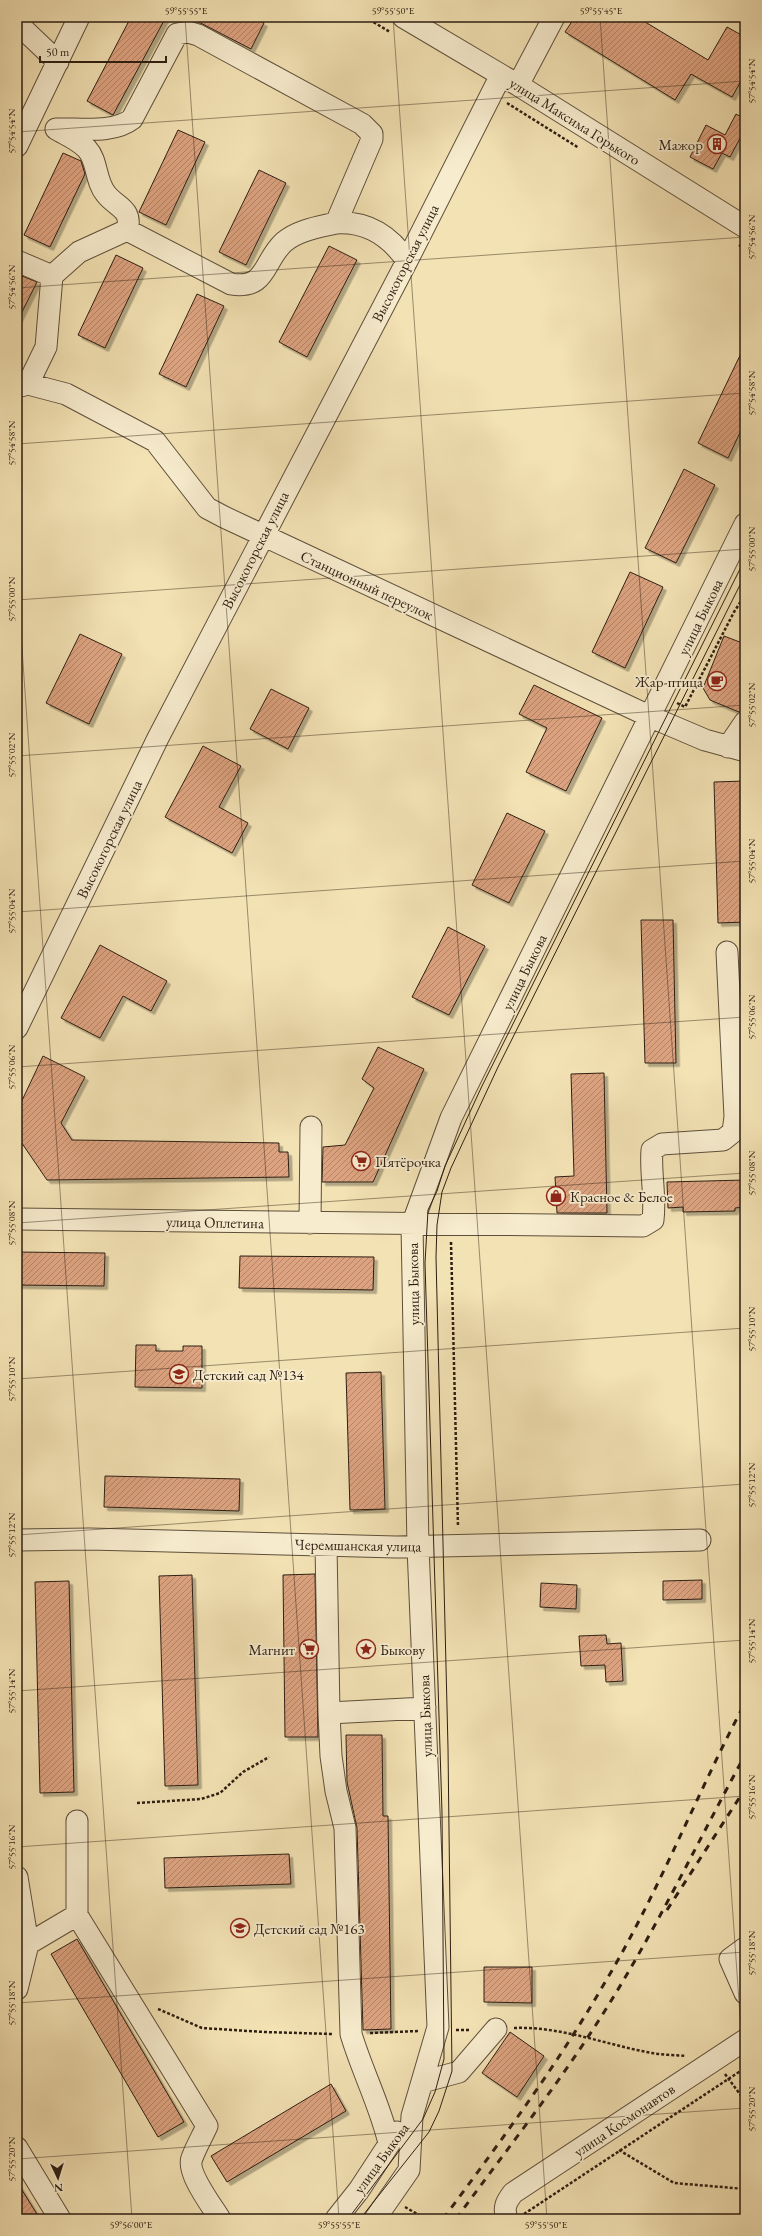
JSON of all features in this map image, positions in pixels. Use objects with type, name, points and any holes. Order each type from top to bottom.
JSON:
[{"type":"street","points":[[17,146],[79,17]]},
{"type":"street","name":"Высокогорская улица","points":[[17,1028],[158,738],[262,536],[407,261],[492,94],[510,80],[554,17]]},
{"type":"street","points":[[17,23],[58,62]]},
{"type":"street","name":"улица Максима Горького","points":[[398,25],[510,80],[738,234]]},
{"type":"street","points":[[56,129],[115,127],[125,125],[132,119],[177,34],[188,32],[198,35],[370,130],[372,139],[336,223]]},
{"type":"street","points":[[31,117],[56,129],[88,150],[94,160],[100,184],[106,194],[126,212],[129,222],[127,230]]},
{"type":"street","points":[[127,230],[231,284],[243,286],[254,283],[264,272],[277,251],[290,238],[315,228],[336,223],[353,222],[370,227],[397,246],[407,261]]},
{"type":"street","points":[[22,386],[46,347],[52,276],[79,252],[127,230]]},
{"type":"street","points":[[17,261],[52,276]]},
{"type":"street","name":"Станционный переулок","points":[[22,386],[66,394],[155,441],[207,508],[262,536],[651,717],[705,740],[737,749]]},
{"type":"street","name":"улица Быкова","points":[[375,2219],[409,2170],[412,2116],[437,2031],[418,1547],[412,1225],[451,1118],[662,695],[745,524]]},
{"type":"street","points":[[737,749],[745,722]]},
{"type":"street","name":"улица Оплетина","points":[[17,1219],[412,1225],[643,1226],[653,1220],[655,1205],[651,1162],[652,1150],[662,1144],[723,1140],[733,1132],[735,1117],[727,952]]},
{"type":"street","points":[[310,1223],[311,1127]]},
{"type":"street","name":"Черемшанская улица","points":[[17,1540],[90,1539],[418,1547],[700,1540]]},
{"type":"street","points":[[326,1545],[331,1756],[336,1792],[345,1828],[351,2034],[357,2054],[371,2084],[389,2143]]},
{"type":"street","points":[[329,1712],[425,1708]]},
{"type":"street","points":[[76,1821],[77,1915],[207,2126],[199,2146],[191,2159],[192,2173],[220,2219]]},
{"type":"street","points":[[17,1877],[28,1944],[17,1989]]},
{"type":"street","points":[[28,1944],[77,1915]]},
{"type":"street","points":[[745,1948],[730,1959],[745,1993]]},
{"type":"street","points":[[422,2082],[460,2072],[496,2029]]},
{"type":"street","name":"улица Космонавтов","points":[[512,2212],[513,2194],[745,2040]]},
{"type":"street","name":"улица Быкова","points":[[336,2219],[358,2190],[398,2129],[412,2116]]},
{"type":"street","points":[[17,2148],[60,2219]]},
{"type":"path","points":[[365,17],[398,25]]},
{"type":"path","points":[[492,94],[585,151]]},
{"type":"path","points":[[738,234],[745,249]]},
{"type":"path","points":[[662,695],[686,707],[734,612],[745,595]]},
{"type":"path","points":[[451,1236],[458,1527],[456,1546]]},
{"type":"path","points":[[136,1803],[201,1799],[220,1793],[243,1772],[269,1757]]},
{"type":"path","points":[[154,2008],[202,2028],[264,2032],[351,2034],[524,2028],[588,2037],[653,2053],[715,2059],[745,2101]]},
{"type":"path","name":"улица Космонавтов","points":[[512,2212],[619,2150],[745,2068]]},
{"type":"path","points":[[619,2150],[674,2183],[745,2189]]},
{"type":"path","points":[[391,2198],[426,2219]]},
{"type":"building","points":[[131,17],[166,17],[113,115],[87,101]]},
{"type":"building","points":[[189,17],[252,17],[264,23],[251,49]]},
{"type":"building","points":[[575,17],[637,17],[708,60],[727,27],[745,37],[745,74],[732,97],[691,74],[675,100],[565,32]]},
{"type":"building","name":"Мажор","points":[[736,114],[745,119],[745,129],[730,157],[722,153],[713,169],[690,157],[706,125],[725,135]]},
{"type":"building","points":[[178,130],[205,142],[166,225],[139,212]]},
{"type":"building","points":[[63,153],[81,161],[85,174],[50,247],[24,235]]},
{"type":"building","points":[[259,170],[286,183],[246,265],[219,252]]},
{"type":"building","points":[[329,246],[357,260],[307,357],[279,342]]},
{"type":"building","points":[[116,255],[143,268],[105,348],[78,335]]},
{"type":"building","points":[[17,274],[37,282],[17,322]]},
{"type":"building","points":[[197,294],[224,306],[186,387],[159,374]]},
{"type":"building","points":[[745,345],[745,422],[728,458],[698,443]]},
{"type":"building","points":[[684,469],[715,485],[676,563],[645,548]]},
{"type":"building","points":[[630,572],[663,587],[625,668],[592,652]]},
{"type":"building","points":[[80,634],[122,654],[89,724],[46,703]]},
{"type":"building","points":[[724,636],[745,644],[745,705],[743,711],[739,712],[710,700],[703,688]]},
{"type":"building","points":[[534,685],[602,718],[566,791],[526,772],[547,728],[519,714]]},
{"type":"building","points":[[271,689],[309,708],[288,749],[250,729]]},
{"type":"building","points":[[203,746],[241,766],[219,807],[248,823],[232,853],[165,817]]},
{"type":"building","points":[[745,781],[745,922],[718,923],[714,782]]},
{"type":"building","points":[[507,813],[545,831],[509,903],[472,885]]},
{"type":"building","points":[[641,920],[673,920],[676,1063],[645,1063]]},
{"type":"building","points":[[448,927],[485,946],[449,1015],[412,997]]},
{"type":"building","points":[[100,945],[167,981],[151,1011],[123,996],[100,1038],[61,1018]]},
{"type":"building","points":[[378,1047],[424,1069],[373,1182],[322,1182],[323,1147],[345,1145],[374,1088],[362,1079]]},
{"type":"building","points":[[43,1056],[85,1077],[61,1123],[72,1140],[279,1143],[279,1152],[288,1152],[289,1177],[47,1180],[17,1136],[17,1111]]},
{"type":"building","points":[[604,1073],[607,1213],[557,1213],[555,1177],[574,1176],[571,1074]]},
{"type":"building","points":[[745,1180],[745,1207],[735,1208],[735,1211],[683,1212],[683,1207],[668,1208],[667,1182]]},
{"type":"building","points":[[17,1252],[105,1253],[104,1286],[17,1285]]},
{"type":"building","points":[[240,1256],[374,1257],[373,1290],[239,1288]]},
{"type":"building","points":[[136,1345],[156,1345],[156,1351],[183,1351],[183,1346],[202,1346],[202,1388],[135,1387]]},
{"type":"building","points":[[381,1372],[385,1509],[350,1510],[346,1373]]},
{"type":"building","points":[[105,1476],[240,1479],[239,1511],[104,1507]]},
{"type":"building","points":[[315,1574],[318,1737],[285,1737],[283,1575]]},
{"type":"building","points":[[192,1575],[198,1785],[165,1786],[159,1576]]},
{"type":"building","points":[[702,1580],[702,1599],[663,1600],[663,1581]]},
{"type":"building","points":[[69,1581],[74,1792],[40,1793],[35,1582]]},
{"type":"building","points":[[541,1583],[577,1585],[576,1609],[540,1607]]},
{"type":"building","points":[[606,1635],[607,1644],[621,1643],[623,1681],[606,1682],[605,1665],[581,1666],[579,1636]]},
{"type":"building","points":[[346,1735],[382,1735],[383,1816],[388,1816],[391,2029],[363,2030],[357,1828],[347,1782]]},
{"type":"building","points":[[289,1854],[291,1884],[165,1888],[164,1858]]},
{"type":"building","points":[[77,1939],[184,2122],[158,2137],[51,1954]]},
{"type":"building","points":[[484,1967],[532,1967],[532,2003],[484,2002]]},
{"type":"building","points":[[510,2032],[544,2056],[517,2097],[482,2073]]},
{"type":"building","points":[[331,2084],[346,2111],[227,2182],[211,2156]]},
{"type":"building","points":[[17,2182],[40,2219],[17,2219]]},
{"type":"tram line","points":[[348,2219],[423,2119],[435,2092],[444,2059],[442,1813],[425,1263],[428,1210],[437,1191],[445,1166],[482,1086],[745,559]]},
{"type":"tram line","points":[[360,2219],[429,2132],[439,2111],[452,2071],[448,1748],[436,1257],[437,1225],[442,1192],[451,1168],[498,1067],[745,575]]},
{"type":"railway","points":[[443,2219],[547,2075],[586,2015],[624,1950],[642,1915],[745,1703]]},
{"type":"railway","points":[[456,2219],[547,2096],[582,2046],[619,1988],[638,1956],[745,1755]]},
{"type":"railway","points":[[667,1910],[745,1789]]},
{"type":"place","name":"Мажор","points":[[717,144]]},
{"type":"place","name":"Жар-птица","points":[[717,681]]},
{"type":"place","name":"Пятёрочка","points":[[361,1161]]},
{"type":"place","name":"Красное & Белое","points":[[556,1196]]},
{"type":"place","name":"Детский сад №134","points":[[179,1374]]},
{"type":"place","name":"Магнит","points":[[309,1649]]},
{"type":"place","name":"Быкову","points":[[366,1649]]},
{"type":"place","name":"Детский сад №163","points":[[240,1928]]}]
